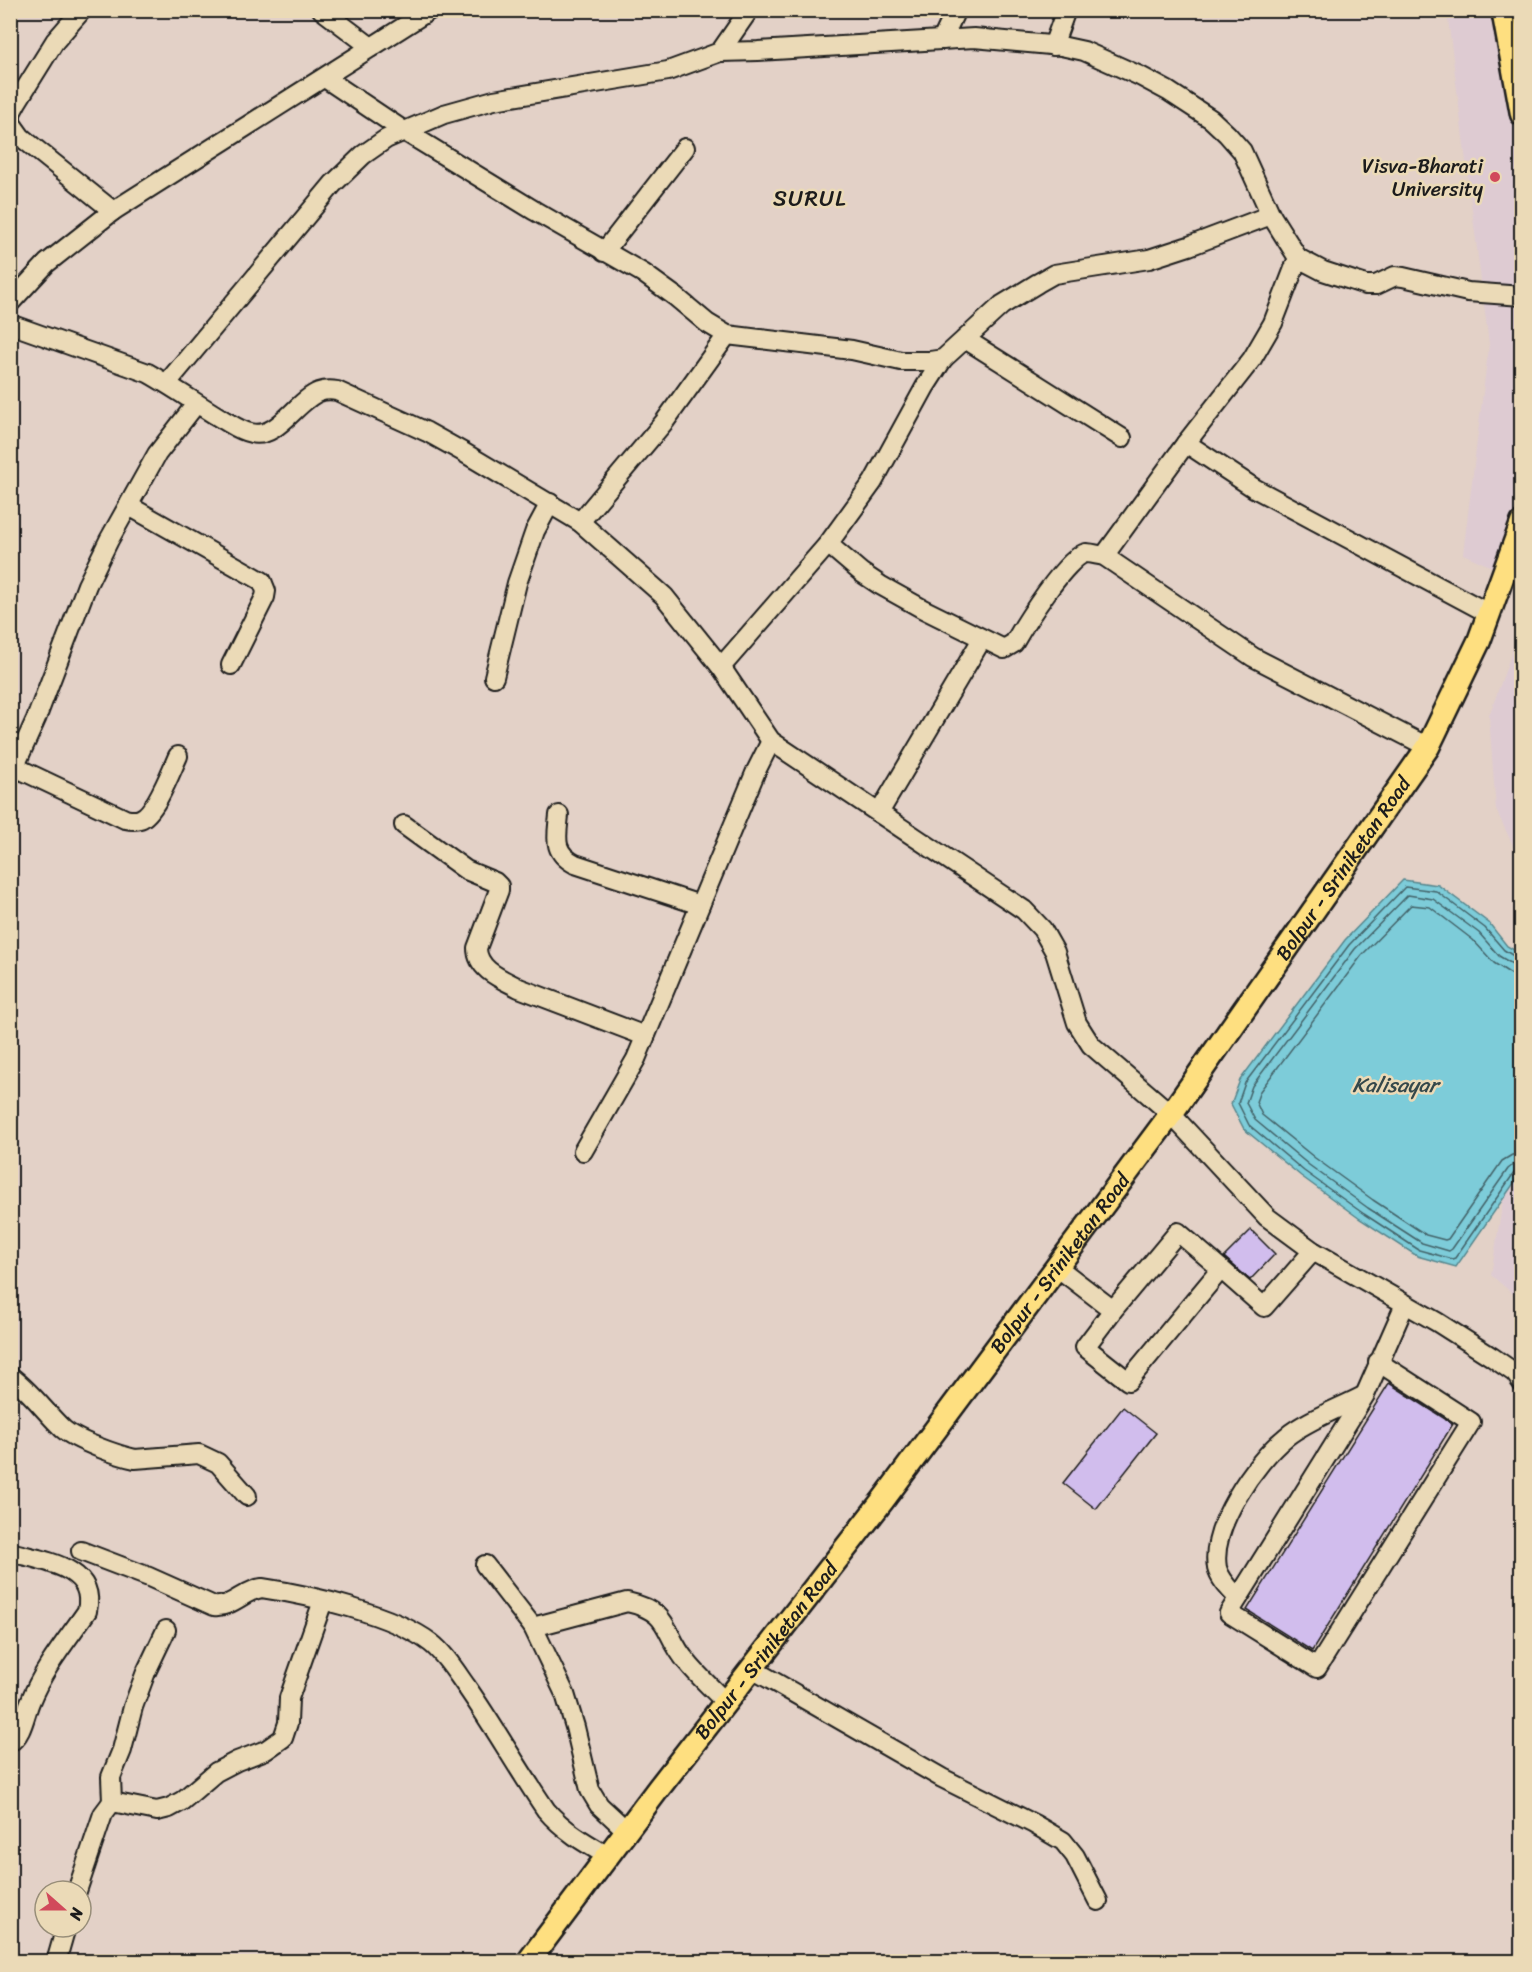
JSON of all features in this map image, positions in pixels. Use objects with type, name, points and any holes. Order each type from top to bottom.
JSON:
[{"type":"main road","points":[[1503,10],[1521,114]]},
{"type":"main road","name":"Bolpur - Sriniketan Road","points":[[528,1962],[883,1500],[1171,1114],[1428,747],[1479,641],[1521,523]]},
{"type":"street","points":[[82,10],[44,57],[11,113],[12,123],[21,137],[113,211]]},
{"type":"street","points":[[322,10],[371,47]]},
{"type":"street","points":[[10,303],[47,263],[113,211],[430,10]]},
{"type":"street","points":[[720,52],[749,10]]},
{"type":"street","points":[[942,40],[956,10]]},
{"type":"street","points":[[1053,46],[1066,10]]},
{"type":"street","points":[[167,383],[333,184],[368,151],[386,139],[444,114],[472,106],[668,71],[720,52],[974,38],[1084,51],[1140,76],[1211,119],[1242,151],[1271,214],[1298,258],[1323,271],[1366,285],[1376,285],[1395,276],[1468,292],[1521,296]]},
{"type":"street","points":[[325,78],[404,131],[535,212],[642,273],[727,335],[852,350],[901,361],[930,362],[943,359]]},
{"type":"street","points":[[604,252],[685,147]]},
{"type":"street","points":[[721,667],[828,544],[873,482],[943,359],[1002,305],[1054,274],[1149,259],[1271,214]]},
{"type":"street","points":[[1104,556],[1186,443],[1252,359],[1273,323],[1298,258]]},
{"type":"street","points":[[10,324],[130,366],[167,383],[196,404],[250,433],[258,434],[274,428],[318,393],[328,390],[337,391],[427,432],[580,522],[664,596],[721,667],[771,741],[1024,910],[1042,929],[1055,952],[1077,1023],[1091,1045],[1171,1114],[1267,1217],[1313,1251],[1519,1371]]},
{"type":"street","points":[[580,522],[665,421],[727,335]]},
{"type":"street","points":[[965,339],[1122,438]]},
{"type":"street","points":[[178,756],[153,808],[142,819],[134,820],[125,819],[13,772],[36,719],[87,585],[109,540],[157,454],[196,404]]},
{"type":"street","points":[[1186,443],[1254,488],[1488,613]]},
{"type":"street","points":[[494,677],[517,583],[535,531],[550,503]]},
{"type":"street","points":[[129,506],[262,581],[265,597],[231,665]]},
{"type":"street","points":[[828,544],[880,585],[1004,649],[1011,646],[1056,581],[1076,557],[1086,553],[1104,556],[1253,657],[1428,747]]},
{"type":"street","points":[[879,813],[982,639]]},
{"type":"street","points":[[583,1151],[636,1059],[756,771],[771,741]]},
{"type":"street","points":[[560,815],[557,841],[559,851],[564,858],[575,864],[700,905]]},
{"type":"street","points":[[404,825],[466,870],[495,882],[499,886],[477,948],[477,956],[481,964],[501,979],[519,988],[645,1036]]},
{"type":"street","points":[[1221,1269],[1128,1381],[1085,1347],[1178,1232],[1221,1269],[1264,1307],[1313,1251]]},
{"type":"street","points":[[1057,1267],[1113,1310]]},
{"type":"street","points":[[1378,1362],[1471,1422],[1317,1668],[1229,1613],[1365,1395],[1378,1362],[1405,1304]]},
{"type":"street","points":[[10,1376],[63,1428],[78,1438],[135,1459],[199,1454],[218,1463],[247,1496]]},
{"type":"street","points":[[1238,1598],[1221,1579],[1217,1567],[1219,1542],[1230,1508],[1254,1471],[1286,1437],[1365,1395]]},
{"type":"street","points":[[81,1551],[148,1576],[214,1606],[228,1604],[248,1592],[262,1588],[323,1601],[392,1622],[419,1635],[433,1645],[450,1663],[546,1810],[566,1829],[608,1856]]},
{"type":"street","points":[[10,1552],[61,1566],[77,1576],[87,1589],[89,1600],[87,1611],[42,1680],[31,1699],[16,1738],[10,1742]]},
{"type":"street","points":[[485,1565],[533,1627],[565,1694],[590,1790],[599,1805],[627,1831]]},
{"type":"street","points":[[112,1802],[157,1811],[169,1808],[182,1802],[216,1772],[266,1750],[283,1738],[288,1724],[289,1698],[323,1601]]},
{"type":"street","points":[[533,1627],[627,1602],[640,1605],[658,1614],[685,1661],[726,1702]]},
{"type":"street","points":[[81,1879],[103,1814],[112,1802],[111,1777],[124,1744],[133,1707],[146,1672],[166,1630]]},
{"type":"street","points":[[752,1669],[942,1778],[1063,1841],[1075,1856],[1098,1901]]},
{"type":"street","points":[[56,1962],[63,1939]]},
{"type":"shaded area","name":"Visva-Bharati University","points":[[1447,11],[1521,11],[1521,580],[1463,554],[1489,344]]},
{"type":"shaded area","points":[[1521,637],[1521,862],[1496,810],[1489,716],[1514,646]]},
{"type":"shaded area","points":[[1521,1087],[1521,1301],[1491,1275]]},
{"type":"water","name":"Kalisayar","points":[[1403,880],[1438,885],[1489,923],[1507,946],[1521,954],[1521,1173],[1456,1267],[1417,1256],[1360,1219],[1301,1176],[1244,1129],[1231,1104],[1240,1080],[1345,940]]},
{"type":"building","points":[[1251,1230],[1275,1254],[1250,1280],[1224,1257]]},
{"type":"building","points":[[1389,1383],[1453,1424],[1312,1651],[1247,1610]]},
{"type":"building","points":[[1123,1407],[1156,1433],[1096,1509],[1063,1483]]},
{"type":"place","name":"Visva-Bharati University","points":[[1495,177]]},
{"type":"district","name":"SURUL","points":[[810,198]]}]
